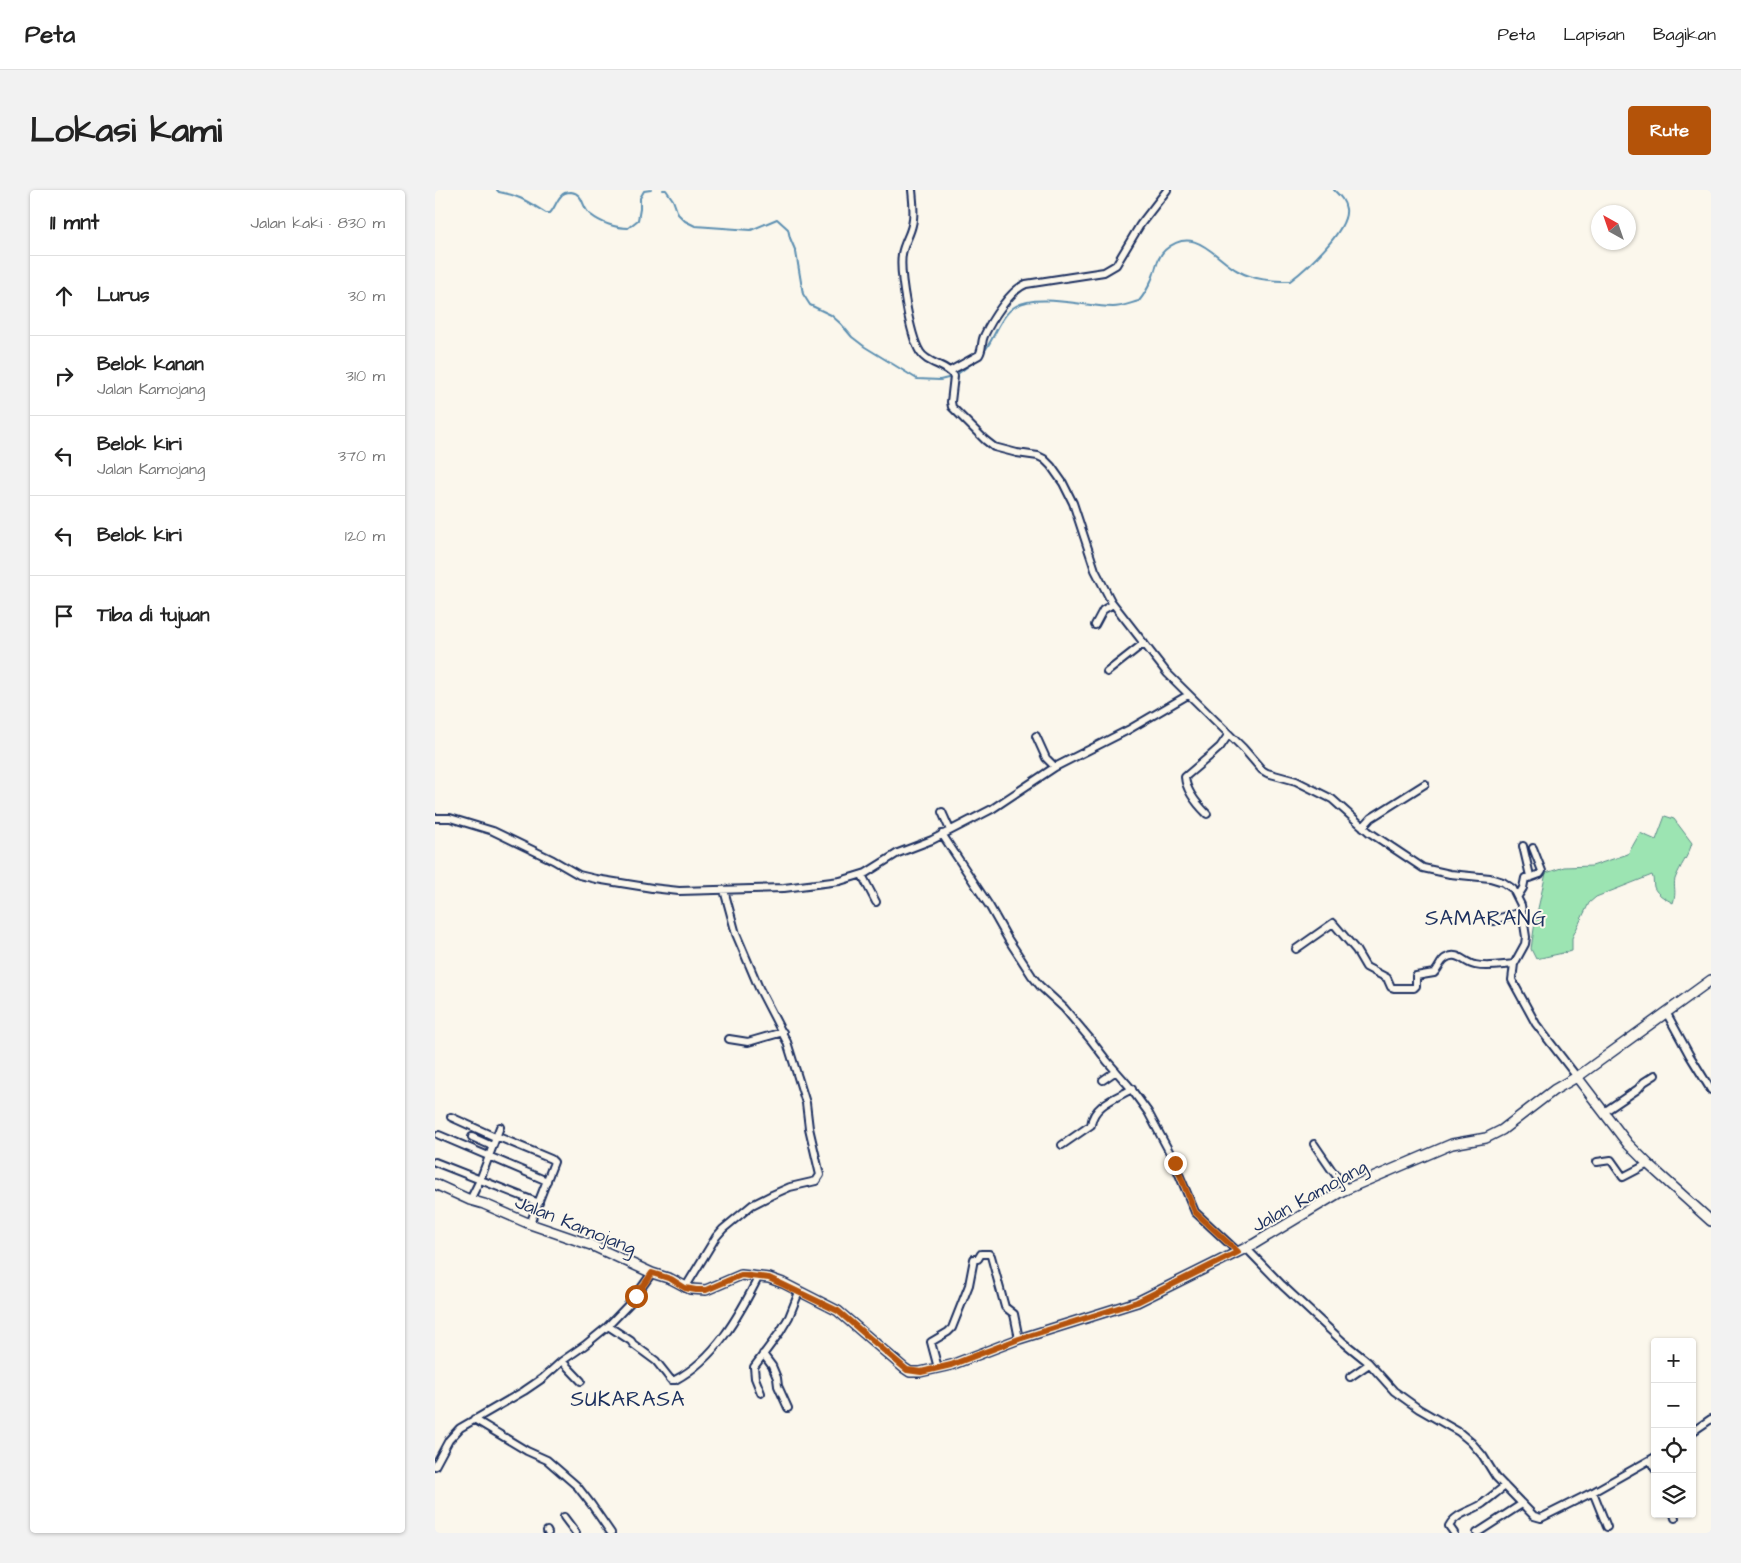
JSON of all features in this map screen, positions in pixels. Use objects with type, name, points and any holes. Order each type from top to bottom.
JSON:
[{"type":"main road","name":"Jalan Kamojang","points":[[435,1184],[530,1224],[591,1245],[652,1273],[671,1279],[685,1288],[706,1290],[741,1275],[759,1276],[776,1280],[838,1311],[907,1370],[921,1372],[970,1359],[1019,1339],[1137,1302],[1242,1250],[1347,1189],[1452,1144],[1486,1138],[1502,1130],[1563,1083],[1577,1077],[1711,980]]},
{"type":"main road","points":[[1577,1077],[1628,1144],[1711,1221]]},
{"type":"street","points":[[912,190],[913,221],[902,258],[905,296],[919,351],[925,357],[952,373]]},
{"type":"street","points":[[952,373],[979,355],[983,337],[1000,310],[1020,286],[1104,272],[1113,268],[1140,224],[1167,190]]},
{"type":"street","points":[[952,373],[952,407],[987,442],[995,448],[1038,456],[1055,470],[1073,503],[1095,570],[1113,604],[1167,674],[1229,734],[1263,772],[1296,781],[1328,797],[1363,827],[1423,868],[1450,874],[1490,878],[1509,885],[1518,896],[1526,939],[1514,964],[1511,977],[1540,1029],[1577,1077]]},
{"type":"street","points":[[1095,625],[1103,610],[1113,604]]},
{"type":"street","points":[[1107,672],[1144,643]]},
{"type":"street","points":[[435,818],[450,818],[493,830],[579,875],[596,879],[670,890],[784,888],[840,881],[862,875],[899,853],[992,809],[1055,768],[1188,696]]},
{"type":"street","points":[[1207,814],[1199,806],[1185,784],[1185,777],[1220,747],[1229,734]]},
{"type":"street","points":[[1036,736],[1045,758],[1055,768]]},
{"type":"street","points":[[1363,827],[1371,818],[1425,784]]},
{"type":"street","points":[[942,812],[950,830]]},
{"type":"street","points":[[942,834],[990,906],[1007,939],[1032,976],[1063,1008],[1132,1089],[1148,1112],[1164,1141],[1195,1212],[1242,1250],[1342,1341],[1359,1353],[1394,1391],[1419,1409],[1459,1432],[1471,1442],[1483,1456],[1492,1472],[1533,1516],[1541,1518],[1593,1492],[1651,1459]]},
{"type":"street","points":[[1523,846],[1529,878]]},
{"type":"street","points":[[1518,896],[1523,888],[1525,878],[1542,872],[1533,848]]},
{"type":"street","points":[[862,875],[876,902]]},
{"type":"street","points":[[685,1288],[723,1229],[752,1206],[772,1195],[790,1187],[815,1181],[819,1177],[806,1103],[783,1032],[759,988],[736,934],[724,890]]},
{"type":"street","points":[[1494,921],[1522,912]]},
{"type":"street","points":[[1296,949],[1333,923],[1356,950],[1366,967],[1387,978],[1392,988],[1415,988],[1416,976],[1434,973],[1443,960],[1451,956],[1461,957],[1470,964],[1482,966],[1514,964]]},
{"type":"street","points":[[1666,1012],[1711,1090]]},
{"type":"street","points":[[729,1039],[748,1042],[783,1032]]},
{"type":"street","points":[[1103,1080],[1116,1071]]},
{"type":"street","points":[[1604,1112],[1655,1075]]},
{"type":"street","points":[[1062,1145],[1091,1125],[1091,1119],[1097,1110],[1132,1089]]},
{"type":"street","points":[[451,1117],[553,1160],[554,1162],[530,1224]]},
{"type":"street","points":[[470,1200],[480,1180],[495,1136],[500,1127]]},
{"type":"street","points":[[439,1135],[547,1181]]},
{"type":"street","points":[[472,1137],[492,1146]]},
{"type":"street","points":[[1314,1144],[1347,1189]]},
{"type":"street","points":[[1597,1162],[1611,1160],[1623,1177],[1648,1164]]},
{"type":"street","points":[[435,1162],[539,1203]]},
{"type":"street","points":[[938,1368],[931,1342],[950,1330],[955,1322],[969,1285],[974,1259],[978,1259],[981,1254],[989,1254],[991,1256],[1005,1307],[1014,1314],[1019,1339]]},
{"type":"street","points":[[435,1466],[452,1435],[474,1419],[524,1392],[585,1345],[608,1326],[636,1296],[652,1273]]},
{"type":"street","points":[[608,1326],[631,1340],[633,1344],[653,1358],[673,1381],[716,1348],[734,1321],[759,1276]]},
{"type":"street","points":[[761,1393],[754,1371],[756,1363],[789,1317],[799,1292]]},
{"type":"street","points":[[763,1354],[772,1366],[778,1386],[788,1408]]},
{"type":"street","points":[[562,1361],[581,1381]]},
{"type":"street","points":[[1350,1377],[1369,1364]]},
{"type":"street","points":[[474,1419],[527,1451],[547,1460],[577,1486],[611,1533]]},
{"type":"street","points":[[1696,1429],[1711,1420]]},
{"type":"street","points":[[1454,1533],[1449,1526],[1450,1523],[1462,1514],[1481,1505],[1505,1486]]},
{"type":"street","points":[[1593,1492],[1607,1527]]},
{"type":"street","points":[[1477,1533],[1522,1504]]},
{"type":"street","points":[[564,1517],[576,1533]]},
{"type":"green space","points":[[1665,816],[1674,819],[1692,843],[1675,879],[1673,903],[1657,892],[1652,875],[1596,897],[1589,903],[1572,938],[1572,951],[1536,959],[1531,949],[1546,873],[1564,867],[1592,866],[1628,854],[1640,833],[1656,840]]},
{"type":"waterway","points":[[497,190],[524,200],[546,213],[550,213],[563,194],[575,193],[579,195],[588,212],[595,218],[609,224],[628,228],[638,220],[640,198],[644,191],[651,190]]},
{"type":"waterway","points":[[663,190],[666,190],[673,200],[678,214],[685,221],[695,226],[751,230],[777,219],[788,229],[796,252],[803,294],[810,305],[831,315],[852,337],[865,347],[917,379],[940,380],[952,377]]},
{"type":"waterway","points":[[983,353],[1001,321],[1010,310],[1025,302],[1050,301],[1113,307],[1139,301],[1150,284],[1162,253],[1176,243],[1186,240],[1204,246],[1244,274],[1263,279],[1290,281],[1306,268],[1325,248],[1341,227],[1346,209],[1343,201],[1334,190]]},
{"type":"waterway","points":[[956,375],[978,359]]},
{"type":"district","name":"SAMARANG","points":[[1486,918]]},
{"type":"district","name":"SUKARASA","points":[[628,1399]]},
{"type":"route","points":[[636,1296],[652,1273],[671,1279],[685,1288],[696,1290],[706,1290],[741,1275],[756,1275],[783,1283],[838,1311],[910,1372],[921,1372],[951,1365],[1019,1339],[1137,1302],[1238,1252],[1195,1212],[1175,1163]]}]
